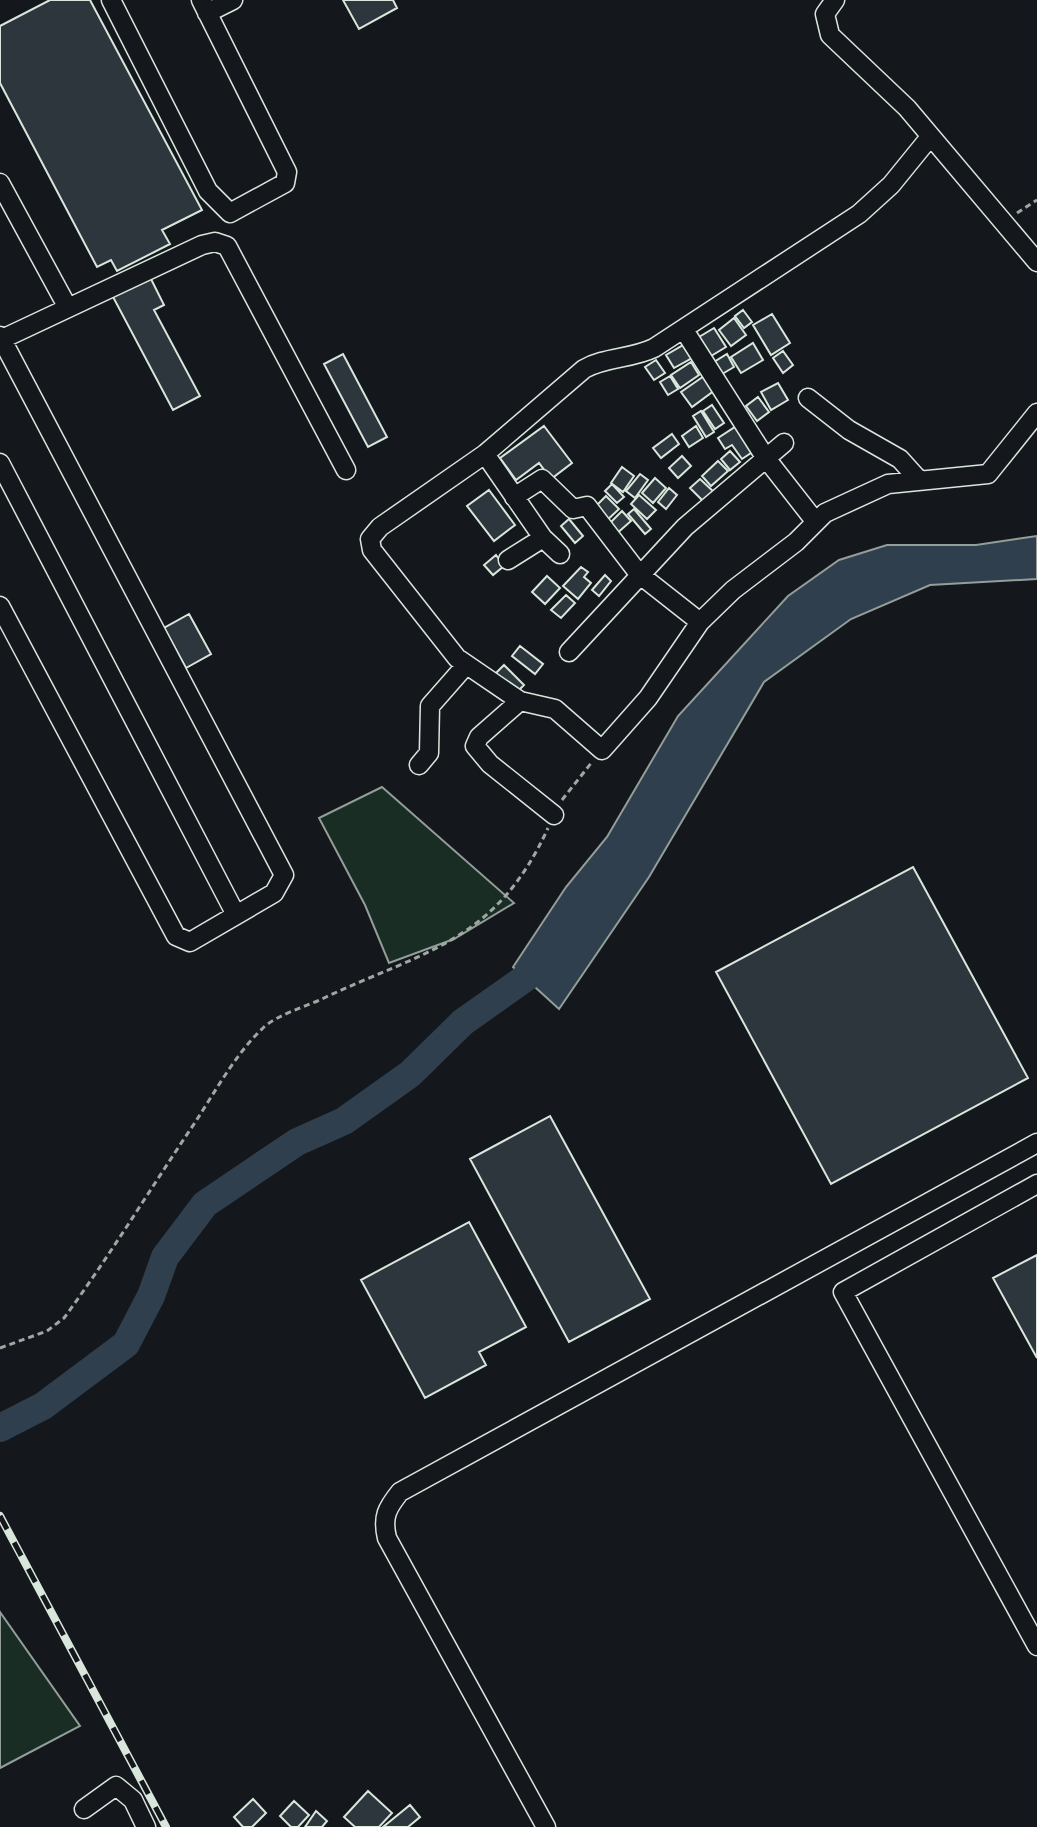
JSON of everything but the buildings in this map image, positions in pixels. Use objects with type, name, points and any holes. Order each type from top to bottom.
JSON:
[{"type":"street","points":[[111,0],[208,191],[230,213],[288,178],[204,6],[233,0]]},
{"type":"street","points":[[835,0],[825,14],[830,35],[907,108],[1037,262]]},
{"type":"street","points":[[930,137],[891,185],[866,209],[684,330],[637,356],[597,363],[584,369],[485,454],[395,514],[370,539],[376,556],[430,626],[466,665],[520,701],[555,709],[602,750],[648,698],[700,622],[733,590],[796,542],[815,521],[844,501],[872,488],[918,479],[988,474],[1037,413]]},
{"type":"street","points":[[0,183],[68,308]]},
{"type":"street","points":[[0,606],[176,936],[190,942],[274,893],[284,875],[1,338],[202,245],[215,242],[227,246],[346,470]]},
{"type":"street","points":[[684,330],[765,457],[815,521]]},
{"type":"street","points":[[808,398],[841,425],[900,459],[918,479]]},
{"type":"street","points":[[569,652],[639,574],[713,501],[784,443]]},
{"type":"street","points":[[485,454],[543,538],[560,554]]},
{"type":"street","points":[[0,463],[235,913]]},
{"type":"street","points":[[514,497],[537,481],[547,480],[573,509],[587,506],[639,574],[700,622]]},
{"type":"street","points":[[508,560],[543,538]]},
{"type":"street","points":[[419,765],[429,753],[430,706],[466,665]]},
{"type":"street","points":[[520,701],[479,737],[475,746],[490,764],[554,815]]},
{"type":"street","points":[[546,1827],[387,1538],[384,1523],[387,1507],[400,1492],[1037,1143]]},
{"type":"street","points":[[1037,1184],[843,1292],[1037,1646]]},
{"type":"street","points":[[84,1809],[116,1786],[133,1800],[146,1827]]},
{"type":"path","points":[[1005,224],[1037,200]]},
{"type":"path","points":[[0,1348],[47,1331],[64,1318],[217,1089],[266,1025],[361,981],[422,959],[472,929],[520,881],[554,815],[602,750]]},
{"type":"green space","points":[[382,787],[514,903],[454,939],[389,963],[365,905],[319,818]]},
{"type":"green space","points":[[0,1612],[80,1726],[0,1768]]},
{"type":"water","points":[[1037,536],[1037,579],[930,585],[851,619],[764,682],[649,877],[559,1009],[513,967],[566,887],[607,837],[678,716],[788,596],[839,560],[887,545],[976,545]]},
{"type":"waterway","points":[[0,1428],[43,1406],[126,1344],[151,1296],[165,1257],[205,1204],[297,1142],[344,1121],[410,1074],[463,1022],[555,957]]},
{"type":"railway","points":[[0,1516],[166,1827]]}]
